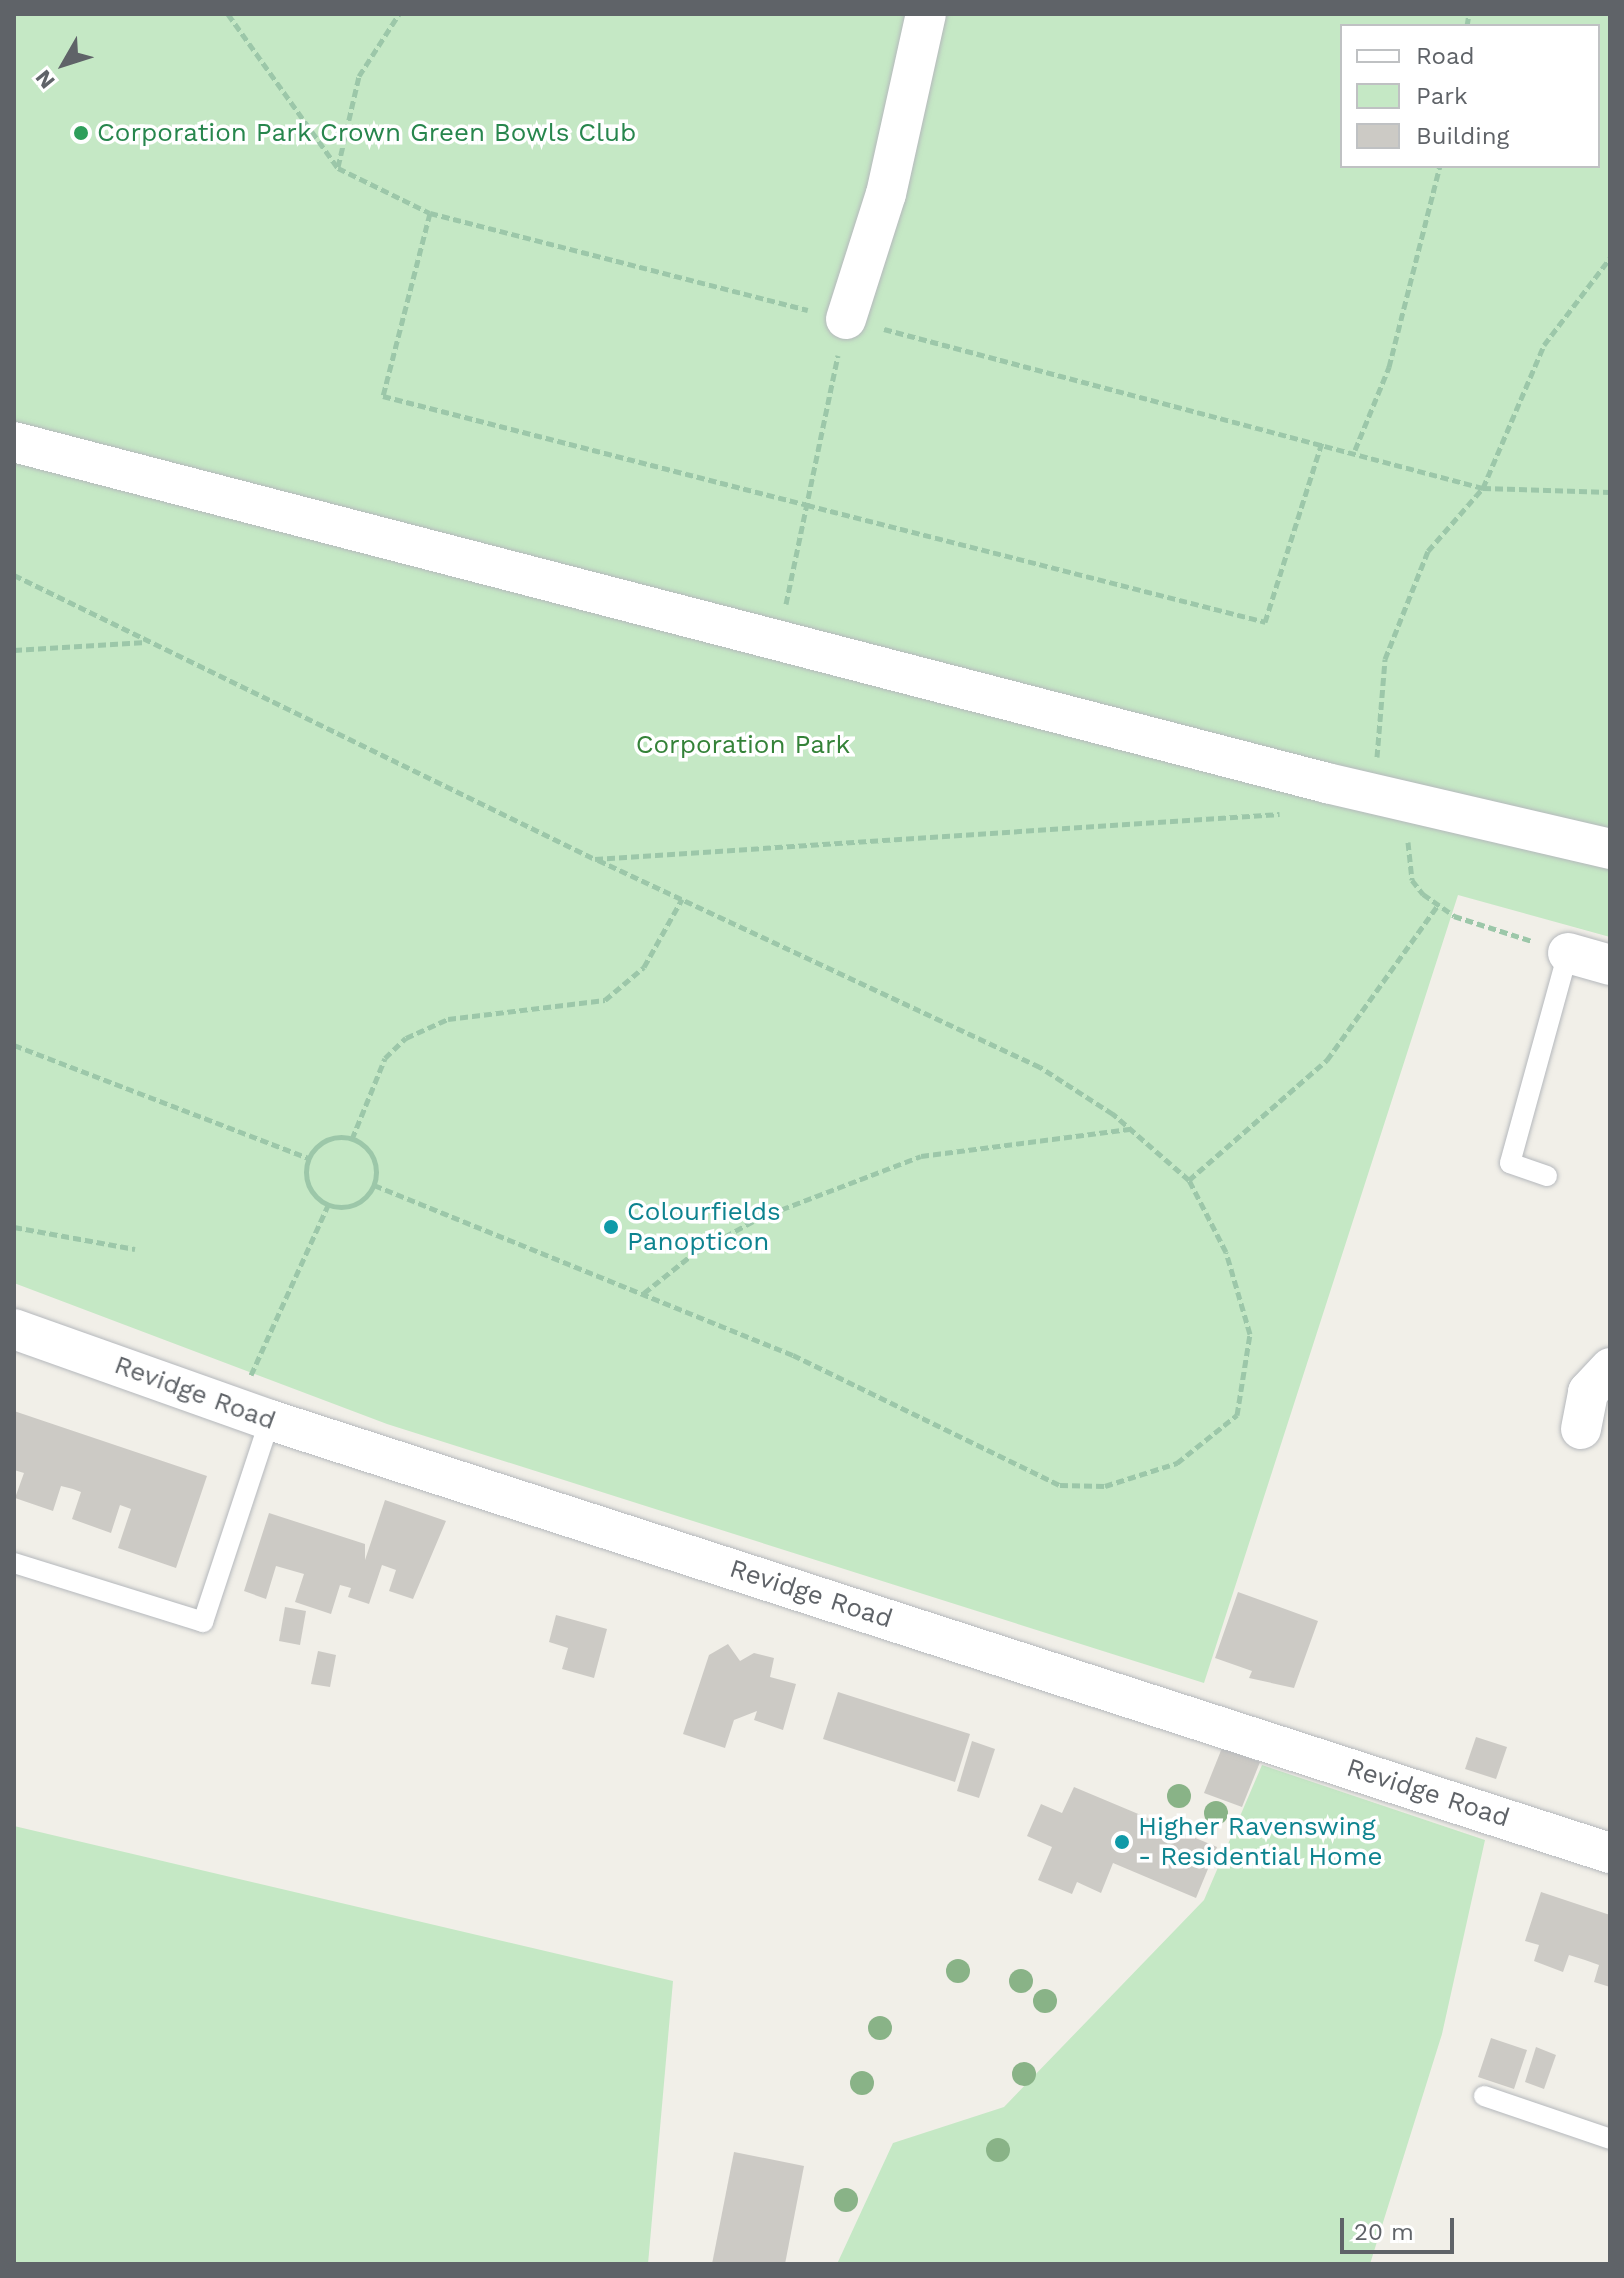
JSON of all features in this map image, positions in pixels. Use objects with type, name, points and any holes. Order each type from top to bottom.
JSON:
[{"type":"street","points":[[846,319],[886,194],[926,14]]},
{"type":"street","points":[[14,442],[779,637],[1392,799],[1610,849]]},
{"type":"street","points":[[1568,953],[1610,965]]},
{"type":"street","name":"Revidge Road","points":[[14,1329],[253,1414],[1610,1853]]},
{"type":"street","points":[[1581,1429],[1588,1392],[1610,1368]]},
{"type":"lane","points":[[1547,1176],[1510,1163],[1568,953]]},
{"type":"lane","points":[[14,1563],[203,1622],[253,1414]]},
{"type":"lane","points":[[1484,2096],[1610,2139]]},
{"type":"path","points":[[228,14],[338,168],[430,213],[1355,450],[1483,488],[1610,492]]},
{"type":"path","points":[[338,168],[359,76],[399,14]]},
{"type":"path","points":[[1355,450],[1389,367],[1439,168]]},
{"type":"path","points":[[430,213],[383,396],[807,505],[1265,622],[1322,442]]},
{"type":"path","points":[[1568,953],[1438,905],[1412,880],[1392,799],[1385,659],[1428,551],[1483,488],[1544,345],[1610,258]]},
{"type":"path","points":[[779,637],[846,319]]},
{"type":"path","points":[[14,575],[595,859],[1040,1067],[1129,1129],[1189,1180],[1226,1252],[1250,1334],[1237,1415],[1177,1463],[1105,1486],[1060,1485],[793,1355],[374,1185]]},
{"type":"path","points":[[14,650],[147,642]]},
{"type":"path","points":[[595,859],[1284,813]]},
{"type":"path","points":[[352,1139],[385,1058],[406,1038],[448,1019],[605,1000],[644,967],[682,899]]},
{"type":"path","points":[[1189,1180],[1327,1060],[1438,905]]},
{"type":"path","points":[[14,1045],[308,1158]]},
{"type":"path","points":[[643,1294],[693,1254],[759,1218],[921,1156],[1129,1129]]},
{"type":"path","points":[[352,1139],[374,1161],[374,1185],[360,1202],[328,1205],[306,1181],[308,1158],[324,1141],[352,1139]]},
{"type":"path","points":[[253,1414],[328,1205]]},
{"type":"path","points":[[14,1227],[135,1249]]},
{"type":"green space","name":"Corporation Park","points":[[14,14],[1610,14],[1610,937],[1458,895],[1204,1683],[387,1424],[14,1283]]},
{"type":"green space","points":[[1262,1765],[1485,1840],[1442,2034],[1370,2264],[837,2264],[893,2143],[1004,2107],[1204,1900]]},
{"type":"green space","points":[[14,1826],[673,1981],[648,2264],[14,2264]]},
{"type":"building","points":[[14,1411],[207,1476],[176,1568],[118,1548],[131,1509],[120,1505],[111,1533],[72,1519],[81,1492],[73,1489],[61,1486],[53,1511],[15,1498],[24,1473],[14,1470]]},
{"type":"building","points":[[385,1500],[446,1521],[413,1599],[389,1591],[396,1570],[382,1565],[369,1604],[348,1597],[351,1588],[340,1585],[331,1614],[295,1602],[304,1574],[276,1566],[266,1599],[244,1591],[269,1513],[365,1544],[365,1560]]},
{"type":"building","points":[[1238,1592],[1318,1621],[1294,1688],[1249,1678],[1252,1671],[1215,1658]]},
{"type":"building","points":[[285,1607],[306,1611],[300,1645],[279,1641]]},
{"type":"building","points":[[556,1615],[607,1629],[594,1678],[562,1669],[568,1648],[549,1642]]},
{"type":"building","points":[[728,1644],[740,1661],[754,1653],[774,1658],[770,1677],[796,1684],[783,1730],[754,1720],[757,1711],[734,1720],[725,1748],[683,1734],[709,1655]]},
{"type":"building","points":[[318,1651],[336,1655],[330,1687],[311,1684]]},
{"type":"building","points":[[838,1692],[970,1734],[955,1782],[823,1739]]},
{"type":"building","points":[[1476,1737],[1507,1747],[1496,1779],[1465,1769]]},
{"type":"building","points":[[972,1741],[995,1749],[979,1798],[957,1791]]},
{"type":"building","points":[[1222,1748],[1260,1762],[1242,1807],[1204,1793]]},
{"type":"building","name":"Higher Ravenswing - Residential Home","points":[[1074,1787],[1217,1847],[1196,1898],[1113,1863],[1101,1893],[1077,1882],[1072,1894],[1038,1880],[1052,1847],[1027,1836],[1041,1804],[1062,1813]]},
{"type":"building","points":[[1541,1892],[1610,1915],[1610,1987],[1594,1982],[1599,1965],[1585,1960],[1569,1955],[1563,1972],[1534,1961],[1539,1945],[1525,1941]]},
{"type":"building","points":[[1491,2038],[1527,2050],[1514,2089],[1478,2077]]},
{"type":"building","points":[[1536,2047],[1556,2055],[1544,2089],[1525,2082]]},
{"type":"building","points":[[734,2152],[804,2166],[785,2264],[712,2264]]},
{"type":"place","name":"Corporation Park Crown Green Bowls Club","points":[[81,133]]},
{"type":"place","name":"Colourfields Panopticon","points":[[611,1227]]},
{"type":"place","name":"Higher Ravenswing - Residential Home","points":[[1122,1842]]}]
